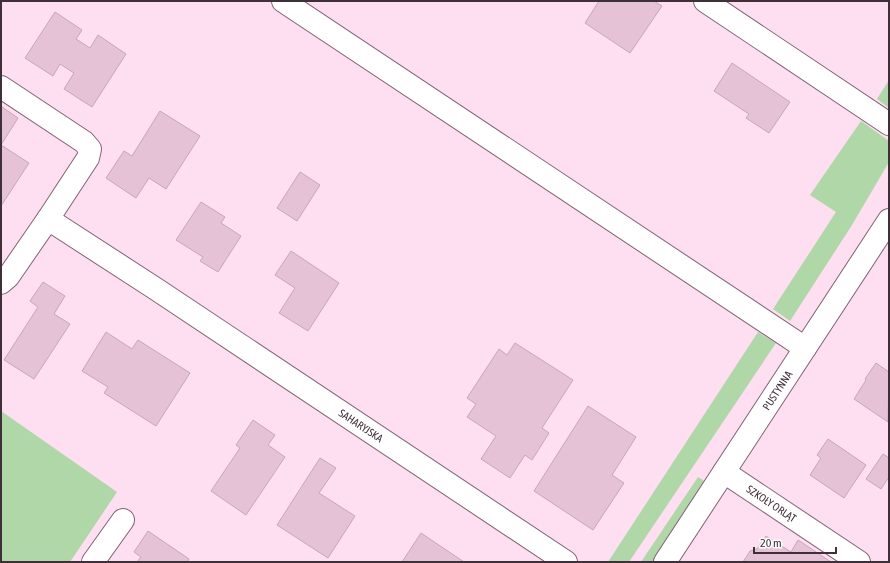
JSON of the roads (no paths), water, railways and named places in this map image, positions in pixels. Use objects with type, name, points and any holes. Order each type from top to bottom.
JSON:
[{"type":"street","points":[[284,1],[805,348]]},
{"type":"street","points":[[706,1],[889,124]]},
{"type":"street","points":[[1,87],[84,142],[90,149],[88,158],[48,219],[8,277],[1,283]]},
{"type":"street","name":"SAHARYJSKA","points":[[48,219],[156,289],[566,562]]},
{"type":"street","name":"PUSTYNNA","points":[[665,562],[889,220]]},
{"type":"street","name":"SZKOŁY ORLĄT","points":[[724,472],[859,562]]},
{"type":"street","points":[[93,562],[123,520]]}]
